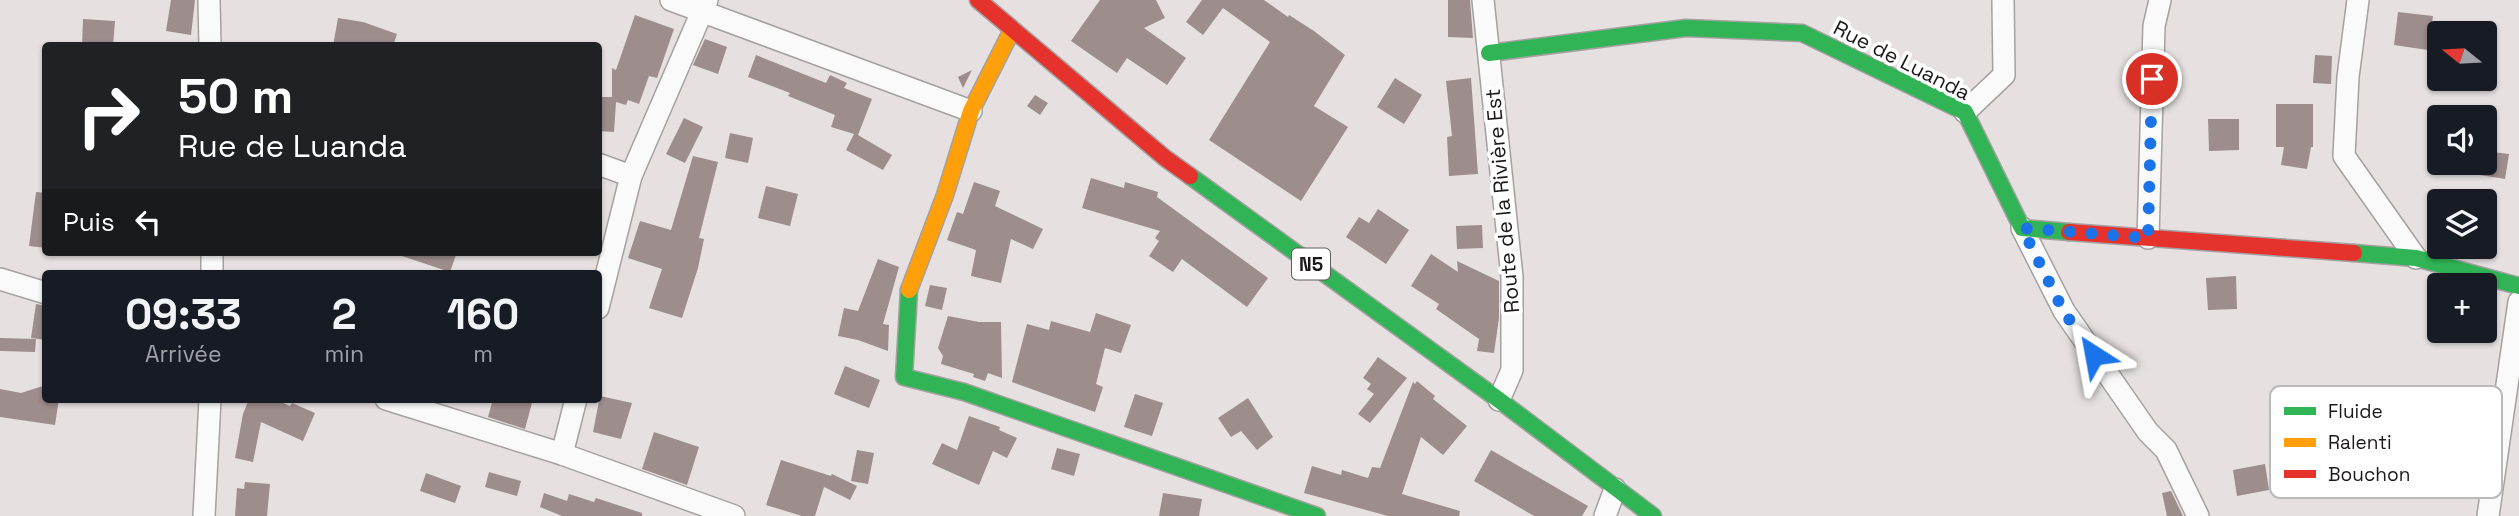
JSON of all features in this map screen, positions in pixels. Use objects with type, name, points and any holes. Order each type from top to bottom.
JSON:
[{"type":"main road","name":"N5","points":[[978,0],[1165,158],[1499,400],[1653,516]]},
{"type":"main road","name":"Rue de Luanda","points":[[1489,53],[1686,29],[1802,33],[1965,112],[2022,228]]},
{"type":"main road","points":[[1012,30],[971,111],[945,195],[908,294],[904,377],[964,392],[1317,516]]},
{"type":"main road","points":[[2022,228],[2416,258],[2519,286]]},
{"type":"street","points":[[209,0],[216,42]]},
{"type":"street","points":[[671,0],[705,6],[971,111]]},
{"type":"street","name":"Route de la Rivière Est","points":[[1483,0],[1512,277],[1513,370],[1499,400]]},
{"type":"street","points":[[1965,112],[2004,75],[2003,0]]},
{"type":"street","points":[[2148,238],[2154,26],[2160,0]]},
{"type":"street","points":[[2358,0],[2348,77],[2344,156],[2416,258]]},
{"type":"street","points":[[602,292],[631,176],[705,6]]},
{"type":"street","points":[[602,165],[631,176]]},
{"type":"street","points":[[2022,228],[2064,312],[2148,432],[2166,450],[2198,516]]},
{"type":"street","points":[[0,279],[42,292]]},
{"type":"street","points":[[2502,419],[2519,302]]},
{"type":"street","points":[[204,516],[210,403]]},
{"type":"street","points":[[399,403],[562,454],[734,516]]},
{"type":"street","points":[[562,454],[575,403]]},
{"type":"street","points":[[1605,516],[1615,489]]},
{"type":"street","points":[[2488,516],[2491,498]]},
{"type":"building","points":[[171,0],[195,0],[191,35],[166,31]]},
{"type":"building","points":[[1100,0],[1156,0],[1165,18],[1144,28],[1186,58],[1167,85],[1127,58],[1117,73],[1071,41]]},
{"type":"building","points":[[1202,0],[1264,0],[1314,31],[1345,55],[1314,106],[1348,127],[1301,201],[1209,140],[1270,42],[1223,8],[1203,35],[1186,22]]},
{"type":"building","points":[[1448,0],[1470,0],[1473,38],[1448,37]]},
{"type":"building","points":[[2398,12],[2433,16],[2432,21],[2427,21],[2427,50],[2394,45]]},
{"type":"building","points":[[635,15],[674,29],[657,78],[649,76],[639,104],[628,100],[626,105],[616,102],[614,132],[602,131],[602,97],[612,97],[612,68],[616,70]]},
{"type":"building","points":[[338,18],[363,22],[397,34],[394,42],[334,42]]},
{"type":"building","points":[[83,19],[115,21],[113,42],[82,42]]},
{"type":"building","points":[[705,39],[727,47],[718,74],[693,65]]},
{"type":"building","points":[[756,55],[826,83],[830,75],[847,83],[844,88],[872,99],[858,135],[892,155],[883,170],[846,150],[854,134],[831,127],[835,115],[788,96],[790,93],[748,77]]},
{"type":"building","points":[[2315,55],[2332,56],[2331,84],[2313,83]]},
{"type":"building","points":[[972,70],[963,88],[958,77]]},
{"type":"building","points":[[1395,78],[1422,95],[1404,124],[1377,107]]},
{"type":"building","points":[[1471,78],[1478,174],[1449,176],[1447,137],[1452,136],[1446,81]]},
{"type":"building","points":[[1035,95],[1048,103],[1040,115],[1027,106]]},
{"type":"building","points":[[2276,104],[2313,104],[2313,147],[2307,169],[2281,165],[2284,147],[2276,147]]},
{"type":"building","points":[[684,118],[703,127],[685,163],[666,154]]},
{"type":"building","points":[[2208,119],[2239,119],[2239,150],[2209,151]]},
{"type":"building","points":[[730,133],[753,138],[748,163],[725,158]]},
{"type":"building","points":[[2497,152],[2509,154],[2505,179],[2480,175],[2497,175]]},
{"type":"building","points":[[693,156],[718,162],[699,238],[704,239],[698,268],[682,318],[649,308],[662,269],[628,258],[640,221],[671,230]]},
{"type":"building","points":[[1091,178],[1124,188],[1125,182],[1158,192],[1157,197],[1268,278],[1247,307],[1182,259],[1173,272],[1149,256],[1159,241],[1155,238],[1160,231],[1082,208]]},
{"type":"building","points":[[974,182],[1000,191],[995,206],[1043,229],[1033,249],[1011,239],[1001,283],[971,276],[976,250],[947,240],[957,212],[963,214]]},
{"type":"building","points":[[766,186],[798,194],[790,226],[758,218]]},
{"type":"building","points":[[36,192],[42,193],[42,248],[29,246]]},
{"type":"building","points":[[1378,209],[1409,230],[1386,264],[1346,237],[1359,217],[1369,223]]},
{"type":"building","points":[[1482,225],[1483,248],[1457,249],[1456,226]]},
{"type":"building","points":[[1431,254],[1458,272],[1457,261],[1499,281],[1499,318],[1494,353],[1477,351],[1479,339],[1436,309],[1439,304],[1411,286]]},
{"type":"building","points":[[402,256],[456,256],[451,270]]},
{"type":"building","points":[[878,259],[899,267],[883,324],[889,325],[888,351],[838,336],[844,308],[858,311]]},
{"type":"building","points":[[2236,276],[2237,309],[2208,310],[2206,278]]},
{"type":"building","points":[[930,285],[947,288],[942,310],[925,306]]},
{"type":"building","points":[[36,304],[42,305],[42,339],[31,338]]},
{"type":"building","points":[[1096,313],[1131,325],[1121,353],[1105,348],[1096,384],[1103,387],[1095,412],[1012,382],[1027,324],[1049,330],[1051,321],[1090,332]]},
{"type":"building","points":[[948,316],[979,322],[1001,322],[1002,378],[988,373],[985,381],[973,377],[974,374],[941,364],[943,356],[938,348]]},
{"type":"building","points":[[0,338],[36,339],[35,352],[0,351]]},
{"type":"building","points":[[1378,357],[1407,378],[1370,423],[1358,414],[1374,394],[1367,389],[1371,384],[1363,378]]},
{"type":"building","points":[[845,366],[880,380],[869,408],[834,394]]},
{"type":"building","points":[[1417,381],[1435,396],[1433,399],[1467,426],[1443,455],[1421,437],[1402,494],[1460,511],[1459,516],[1388,516],[1304,493],[1312,466],[1341,475],[1342,470],[1368,478],[1372,467],[1380,468],[1413,382],[1415,384]]},
{"type":"building","points":[[42,386],[42,403],[58,403],[55,425],[0,417],[0,389],[21,393]]},
{"type":"building","points":[[1135,394],[1163,403],[1152,436],[1124,427]]},
{"type":"building","points":[[602,396],[632,403],[621,439],[593,432]]},
{"type":"building","points":[[1248,398],[1273,437],[1257,450],[1241,431],[1231,437],[1218,418]]},
{"type":"building","points":[[247,403],[283,403],[290,406],[292,403],[315,413],[303,441],[261,422],[253,462],[235,458]]},
{"type":"building","points":[[492,403],[532,403],[525,429],[488,417]]},
{"type":"building","points":[[969,416],[1000,427],[999,430],[1017,438],[1007,458],[993,451],[979,485],[932,464],[942,443],[957,450]]},
{"type":"building","points":[[654,432],[699,447],[687,485],[642,469]]},
{"type":"building","points":[[1057,448],[1080,454],[1074,476],[1051,469]]},
{"type":"building","points":[[857,450],[874,453],[868,484],[851,481]]},
{"type":"building","points":[[1491,450],[1588,506],[1582,516],[1534,516],[1474,481]]},
{"type":"building","points":[[781,460],[831,476],[832,474],[857,486],[850,500],[824,487],[815,516],[802,516],[766,505]]},
{"type":"building","points":[[2265,464],[2269,490],[2237,496],[2233,470]]},
{"type":"building","points":[[489,472],[521,481],[517,496],[485,487]]},
{"type":"building","points":[[426,473],[461,486],[455,503],[420,491]]},
{"type":"building","points":[[245,482],[270,484],[267,516],[235,516],[237,488],[244,489]]},
{"type":"building","points":[[2171,491],[2183,516],[2167,516],[2162,493]]},
{"type":"building","points":[[544,493],[567,501],[569,494],[594,502],[596,498],[642,513],[642,516],[562,516],[540,507]]},
{"type":"building","points":[[1163,493],[1202,499],[1199,516],[1159,516]]},
{"type":"traffic: fast","points":[[1489,53],[1686,28],[1802,33],[1965,112],[2022,228],[2069,232]]},
{"type":"traffic: fast","points":[[1190,176],[1499,400],[1653,516]]},
{"type":"traffic: fast","points":[[2354,253],[2416,258],[2519,286]]},
{"type":"traffic: fast","points":[[909,290],[904,377],[964,392],[1317,516]]},
{"type":"traffic: slow","points":[[909,290],[945,195],[971,111],[1012,30]]},
{"type":"traffic: jam","points":[[978,0],[1165,158],[1190,176]]},
{"type":"traffic: jam","points":[[2069,232],[2354,253]]},
{"type":"route","points":[[2094,355],[2064,312],[2022,228],[2148,238],[2152,79]]}]
